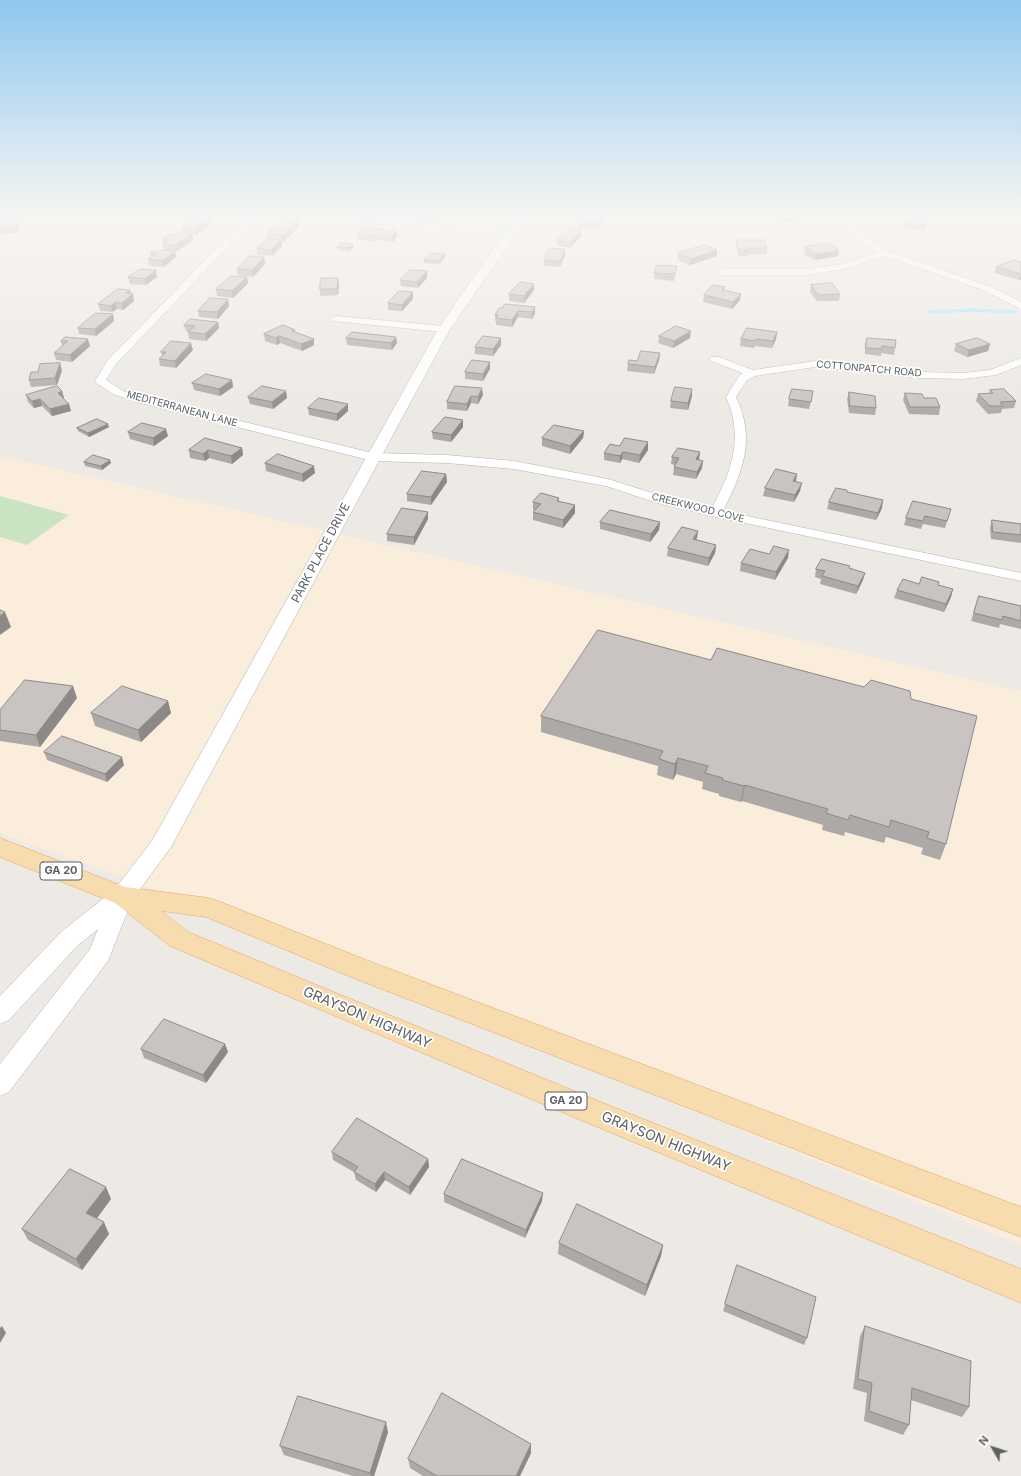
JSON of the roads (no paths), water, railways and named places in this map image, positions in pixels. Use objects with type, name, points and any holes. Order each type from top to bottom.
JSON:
[{"type":"main road","name":"GRAYSON HIGHWAY","points":[[0,847],[122,896],[209,908],[365,971],[1021,1222]]},
{"type":"main road","name":"GRAYSON HIGHWAY","points":[[122,896],[179,940],[593,1112],[1021,1286]]},
{"type":"street","name":"MEDITERRANEAN LANE","points":[[188,283],[112,362],[100,381],[119,393],[145,401],[373,457]]},
{"type":"street","name":"PARK PLACE DRIVE","points":[[122,896],[160,847],[444,329],[475,283]]},
{"type":"street","points":[[971,283],[986,288],[1021,306]]},
{"type":"street","points":[[336,319],[444,329]]},
{"type":"street","points":[[715,359],[752,373]]},
{"type":"street","name":"COTTONPATCH ROAD","points":[[752,373],[815,364],[921,375],[963,376],[992,373],[1021,361]]},
{"type":"street","points":[[716,513],[732,483],[740,457],[742,433],[738,408],[732,397],[743,378],[752,373]]},
{"type":"street","name":"CREEKWOOD COVE","points":[[373,457],[447,459],[514,465],[608,483],[658,499],[716,513],[1021,577]]},
{"type":"street","points":[[0,1013],[69,939],[122,896]]},
{"type":"street","points":[[0,1084],[100,954],[122,896]]},
{"type":"waterway","points":[[930,312],[972,310],[1016,312]]}]
